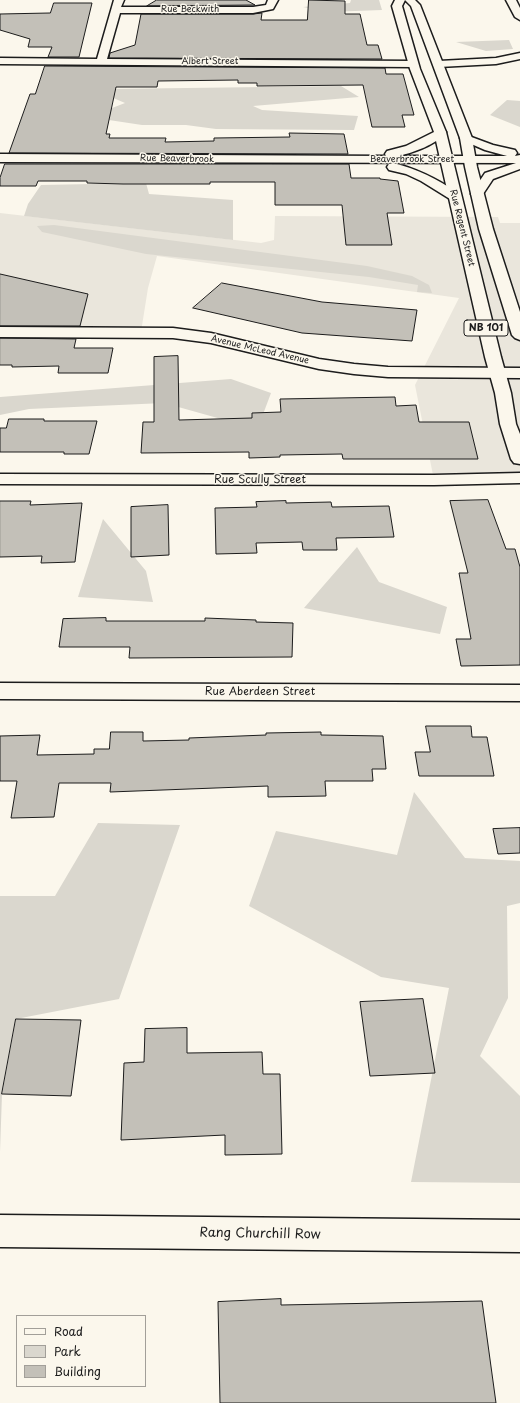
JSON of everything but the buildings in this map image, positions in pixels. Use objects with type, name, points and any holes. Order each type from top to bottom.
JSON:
[{"type":"street","points":[[101,62],[118,0]]},
{"type":"street","name":"Rue Beckwith","points":[[116,10],[265,9],[273,4],[273,0]]},
{"type":"street","name":"Rue Regent Street","points":[[400,0],[397,6],[413,64],[440,132],[445,160],[497,372],[504,392],[508,424],[520,459]]},
{"type":"street","name":"NB 101","points":[[409,0],[415,5],[466,138],[486,228],[520,335]]},
{"type":"street","points":[[511,0],[520,17]]},
{"type":"street","points":[[438,64],[496,61],[520,56]]},
{"type":"street","points":[[2,72],[4,61]]},
{"type":"street","name":"Albert Street","points":[[4,61],[413,64]]},
{"type":"street","points":[[354,160],[398,154],[429,140],[440,132]]},
{"type":"street","points":[[466,138],[490,148],[520,154]]},
{"type":"street","name":"Rue Beaverbrook","points":[[0,158],[354,160]]},
{"type":"street","name":"Beaverbrook Street","points":[[354,160],[520,159]]},
{"type":"street","points":[[354,160],[416,173],[454,196]]},
{"type":"street","points":[[478,194],[489,176],[520,165]]},
{"type":"street","name":"Avenue McLeod Avenue","points":[[0,332],[172,333],[211,338],[319,364],[354,369],[388,372],[520,373]]},
{"type":"street","name":"Rue Scully Street","points":[[0,479],[434,480],[520,478]]},
{"type":"street","name":"Rue Aberdeen Street","points":[[0,691],[520,693]]},
{"type":"street","name":"Rang Churchill Row","points":[[0,1231],[520,1236]]},
{"type":"shaded area","points":[[0,213],[261,243],[274,240],[275,216],[498,217],[500,223],[520,223],[520,478],[434,480],[415,385],[459,298],[157,256],[148,288],[141,332],[0,332]]},
{"type":"green space","points":[[351,0],[379,0],[382,10],[328,12],[303,7],[350,3]]},
{"type":"green space","points":[[509,40],[513,49],[486,51],[456,42]]},
{"type":"green space","points":[[83,85],[109,89],[341,86],[359,97],[253,106],[262,110],[358,116],[354,130],[216,129],[186,125],[142,125],[89,117],[125,103]]},
{"type":"green space","points":[[507,100],[520,101],[520,127],[490,115]]},
{"type":"green space","points":[[146,183],[149,194],[233,200],[233,240],[24,216],[28,204],[41,185]]},
{"type":"green space","points":[[54,225],[367,266],[412,276],[429,285],[432,293],[417,292],[418,285],[369,277],[146,254],[42,232],[37,226]]},
{"type":"green space","points":[[231,379],[271,393],[262,417],[239,424],[164,403],[29,409],[0,415],[0,397]]},
{"type":"green space","points":[[103,519],[146,571],[153,602],[78,597]]},
{"type":"green space","points":[[357,547],[379,582],[447,607],[440,634],[304,608]]},
{"type":"green space","points":[[414,792],[465,858],[520,861],[520,903],[507,906],[508,998],[480,1056],[520,1096],[520,1183],[411,1182],[449,988],[381,977],[249,906],[276,831],[397,855]]},
{"type":"green space","points":[[98,823],[180,825],[119,999],[16,1019],[2,1094],[0,1152],[0,896],[55,896]]}]
